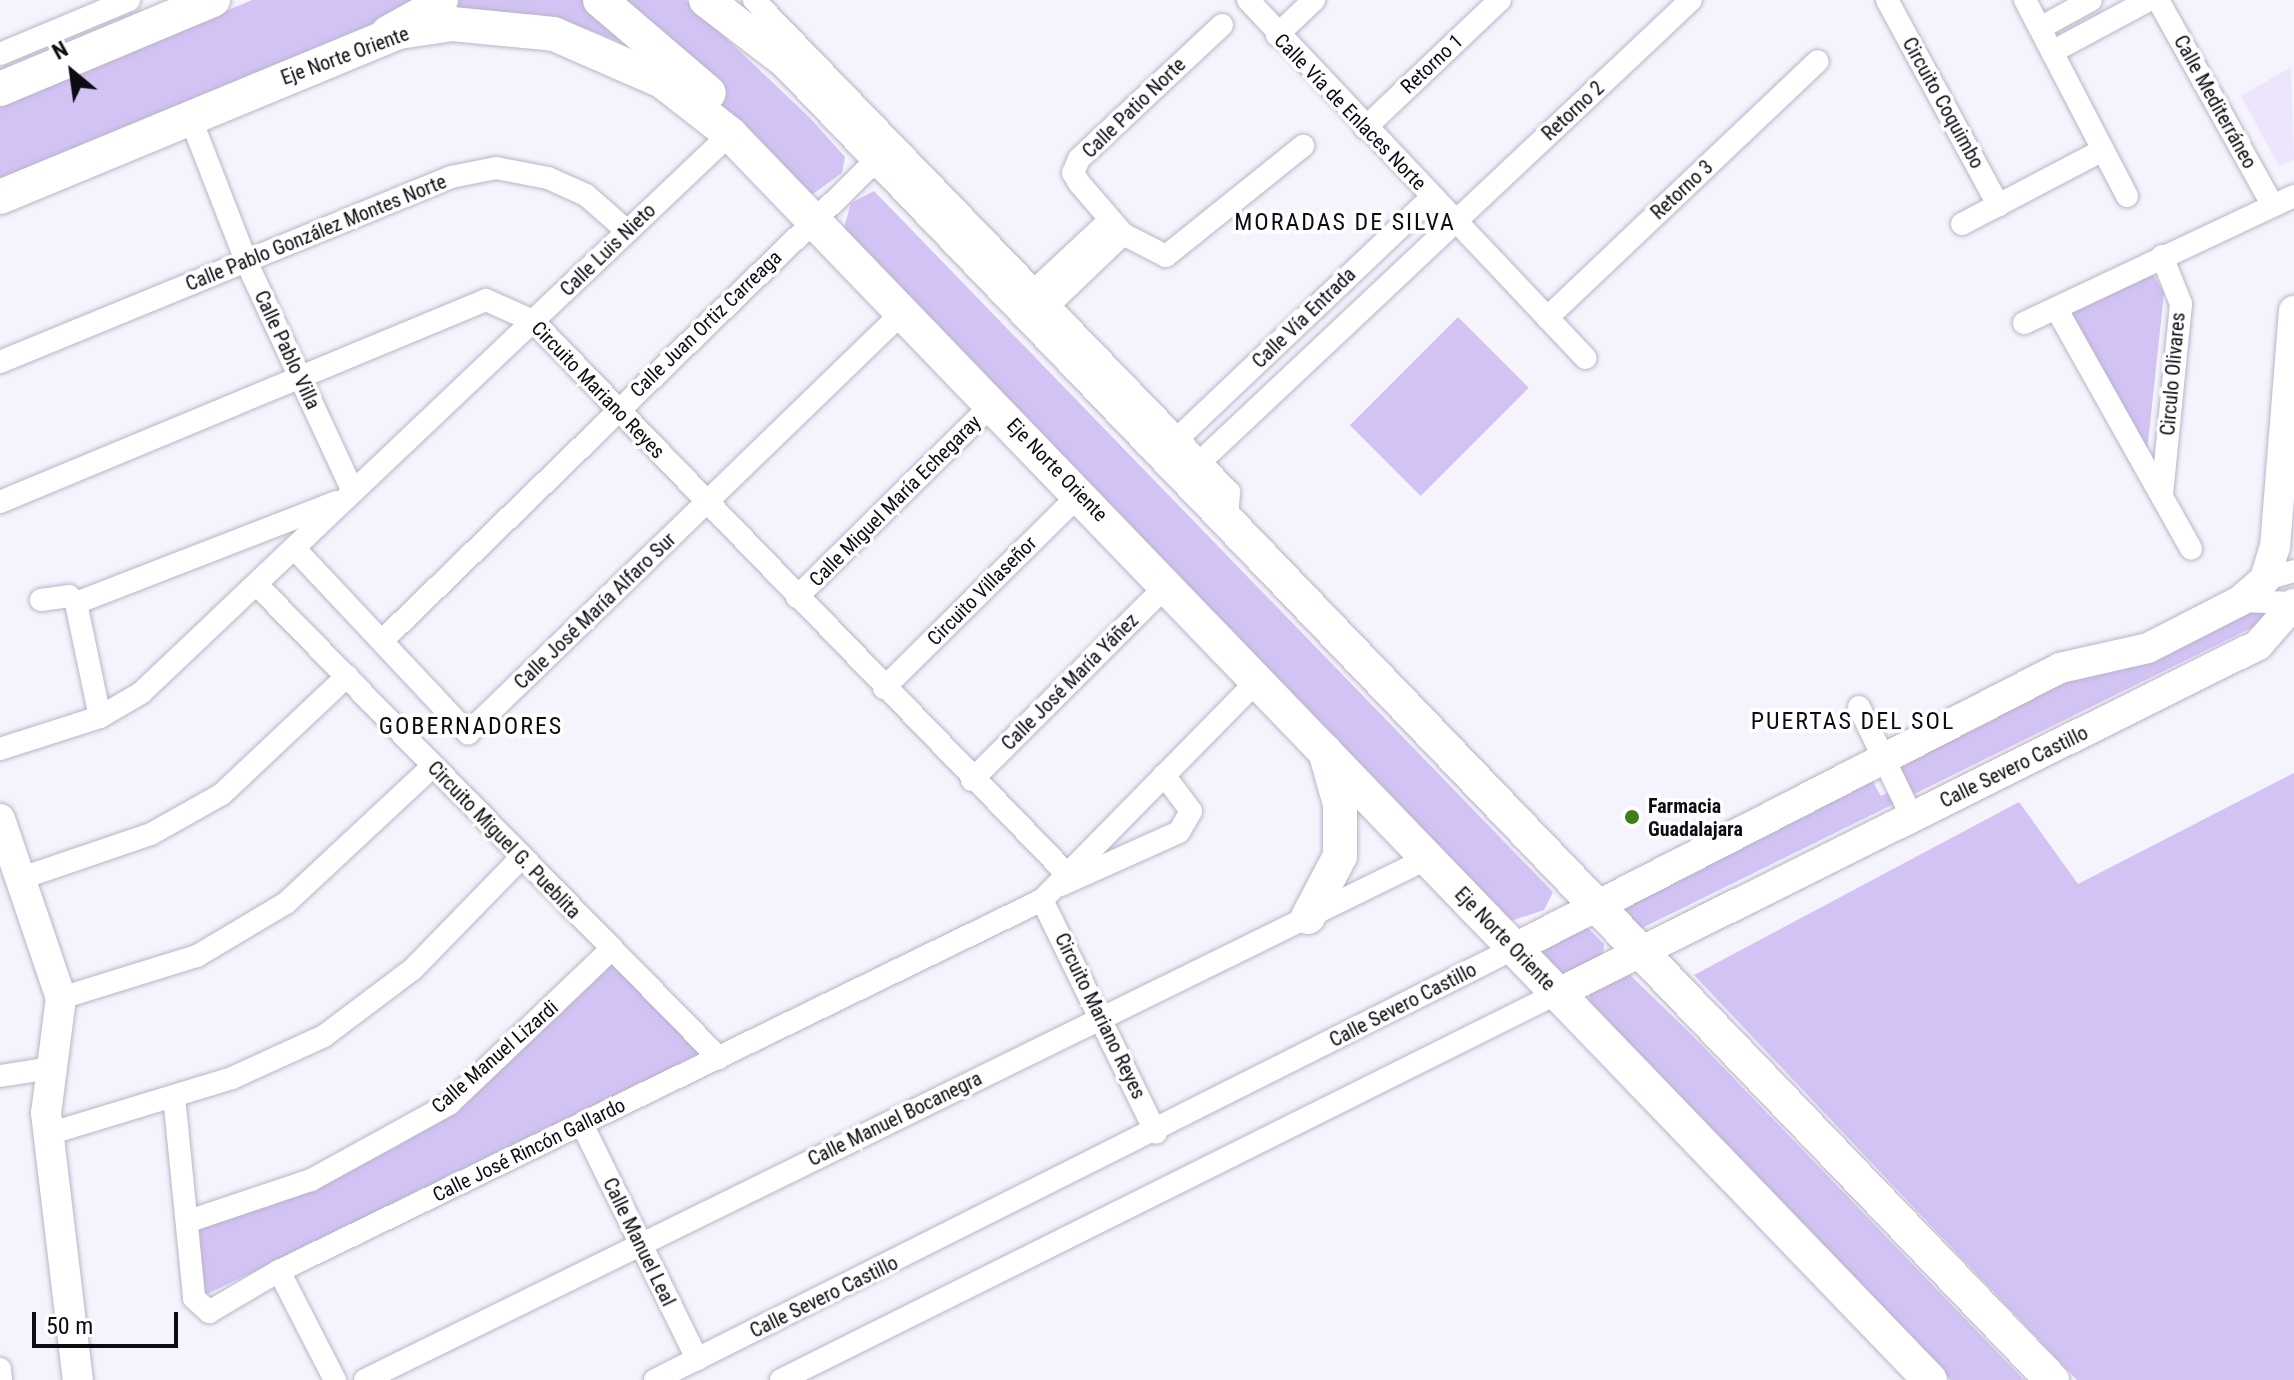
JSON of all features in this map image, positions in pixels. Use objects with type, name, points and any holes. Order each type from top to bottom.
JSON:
[{"type":"main road","points":[[0,89],[213,0]]},
{"type":"main road","points":[[600,0],[727,111],[730,134]]},
{"type":"main road","points":[[706,0],[786,29]]},
{"type":"main road","points":[[750,15],[787,62],[887,151],[938,221],[1227,524],[2052,1380]]},
{"type":"main road","name":"Eje Norte Oriente","points":[[0,197],[357,48],[452,24],[554,34],[662,81],[730,134],[1323,743],[1426,859],[1517,947],[1930,1380]]},
{"type":"main road","points":[[938,221],[974,227]]},
{"type":"main road","points":[[1308,917],[1340,856],[1340,804],[1323,743]]},
{"type":"street","points":[[0,54],[129,0]]},
{"type":"street","points":[[357,48],[443,0]]},
{"type":"street","name":"Calle Vía de Enlaces Norte","points":[[1248,0],[1277,35],[1585,358]]},
{"type":"street","points":[[1277,35],[1314,0]]},
{"type":"street","name":"Retorno 1","points":[[1365,128],[1500,0]]},
{"type":"street","name":"Retorno 2","points":[[1455,222],[1691,0]]},
{"type":"street","name":"Circuito Coquimbo","points":[[1887,0],[1999,206]]},
{"type":"street","points":[[2025,0],[2127,196]]},
{"type":"street","points":[[2040,28],[2091,0]]},
{"type":"street","points":[[2052,52],[2149,0]]},
{"type":"street","name":"Calle Mediterráneo","points":[[2158,0],[2270,199]]},
{"type":"street","name":"Calle Patio Norte","points":[[1117,227],[1073,173],[1079,159],[1222,25]]},
{"type":"street","points":[[786,29],[887,151],[974,227],[1044,296],[1229,492],[1227,524]]},
{"type":"street","name":"Retorno 3","points":[[1547,318],[1818,61]]},
{"type":"street","name":"Calle Pablo Villa","points":[[190,117],[246,261],[349,494]]},
{"type":"street","name":"Calle Luis Nieto","points":[[0,749],[100,717],[141,693],[258,586],[349,494],[730,134]]},
{"type":"street","points":[[1044,296],[1117,227],[1156,255],[1182,249],[1303,146]]},
{"type":"street","name":"Calle Juan Ortiz Carreaga","points":[[382,641],[887,151]]},
{"type":"street","points":[[1962,224],[2101,151]]},
{"type":"street","name":"Calle Pablo González Montes Norte","points":[[0,362],[451,177],[496,168],[586,195],[627,231]]},
{"type":"street","points":[[2024,323],[2235,221],[2294,181]]},
{"type":"street","points":[[2270,199],[2294,196]]},
{"type":"street","name":"Calle Vía Entrada","points":[[1177,439],[1432,197]]},
{"type":"street","name":"Calle Vía Entrada","points":[[1200,462],[1455,222]]},
{"type":"street","name":"Circulo Olivares","points":[[2162,256],[2181,304],[2162,496]]},
{"type":"street","name":"Circuito Mariano Reyes","points":[[0,502],[486,300],[533,321],[972,780],[1053,888],[1103,1017],[1156,1133]]},
{"type":"street","name":"Circulo Olivares","points":[[2056,308],[2191,549]]},
{"type":"street","points":[[2265,579],[2275,547],[2294,311]]},
{"type":"street","name":"Calle José María Alfaro Sur","points":[[295,549],[468,733],[903,312]]},
{"type":"street","points":[[1280,341],[1303,363]]},
{"type":"street","name":"Calle Miguel María Echegaray","points":[[797,597],[993,404]]},
{"type":"street","name":"Calle Luis Nieto","points":[[76,603],[349,494]]},
{"type":"street","name":"Circuito Villaseñor","points":[[884,688],[1080,494]]},
{"type":"street","name":"Calle Severo Castillo","points":[[655,1380],[1156,1133],[1517,947],[1593,904],[2060,668],[2148,648],[2240,601],[2265,579],[2294,571]]},
{"type":"street","name":"Calle José María Yáñez","points":[[972,780],[1168,584]]},
{"type":"street","name":"Circuito Miguel G. Pueblita","points":[[258,586],[719,1058]]},
{"type":"street","points":[[41,600],[69,596],[76,603],[100,717]]},
{"type":"street","name":"Calle Severo Castillo","points":[[2240,601],[2294,604]]},
{"type":"street","name":"Calle Severo Castillo","points":[[781,1380],[1558,993],[1638,949],[2258,645],[2294,604]]},
{"type":"street","points":[[19,879],[151,834],[222,794],[347,676]]},
{"type":"street","name":"Calle José Rincón Gallardo","points":[[1053,888],[1260,678]]},
{"type":"street","points":[[1859,707],[1912,817]]},
{"type":"street","points":[[61,998],[197,956],[286,903],[432,767]]},
{"type":"street","name":"Calle José Rincón Gallardo","points":[[174,1096],[200,1309],[209,1312],[279,1271],[719,1058],[1053,888],[1179,832],[1191,811],[1164,775]]},
{"type":"street","points":[[0,819],[61,998],[48,1134],[78,1380]]},
{"type":"street","points":[[48,1134],[174,1096],[324,1036],[413,969],[521,858]]},
{"type":"street","name":"Calle Manuel Bocanegra","points":[[365,1380],[1426,859]]},
{"type":"street","name":"Calle Manuel Lizardi","points":[[189,1221],[311,1180],[449,1104],[612,949]]},
{"type":"street","points":[[0,1076],[52,1068]]},
{"type":"street","name":"Calle Manuel Leal","points":[[582,1124],[638,1246],[697,1359]]},
{"type":"street","points":[[279,1271],[335,1380]]},
{"type":"street","points":[[0,1369],[1,1380]]},
{"type":"shaded area","points":[[252,0],[686,0],[810,118],[845,157],[842,173],[813,194],[803,190],[664,63],[624,43],[551,16],[474,10],[0,183],[0,106]]},
{"type":"shaded area","points":[[2291,67],[2294,160],[2279,166],[2241,96]]},
{"type":"shaded area","points":[[874,191],[1553,892],[1544,910],[1508,922],[842,235],[851,203]]},
{"type":"shaded area","points":[[2153,274],[2164,293],[2147,452],[2070,312]]},
{"type":"shaded area","points":[[1458,317],[1529,388],[1421,496],[1350,425]]},
{"type":"shaded area","points":[[2294,594],[2294,607],[1638,930],[1615,902],[1870,777],[1881,796],[1908,783],[1897,764],[2062,681]]},
{"type":"shaded area","points":[[2294,773],[2294,1380],[2077,1380],[1694,975],[2019,802],[2078,884]]},
{"type":"shaded area","points":[[1586,926],[1604,944],[1603,955],[1559,977],[1537,948]]},
{"type":"shaded area","points":[[608,961],[706,1058],[205,1295],[199,1230],[321,1185],[400,1145],[452,1110]]},
{"type":"shaded area","points":[[1629,974],[1692,1035],[2024,1380],[1951,1380],[1587,1004],[1592,989]]},
{"type":"place","name":"Farmacia Guadalajara","points":[[1632,817]]},
{"type":"district","name":"MORADAS DE SILVA","points":[[1345,223]]},
{"type":"district","name":"PUERTAS DEL SOL","points":[[1853,722]]},
{"type":"district","name":"GOBERNADORES","points":[[471,727]]}]
